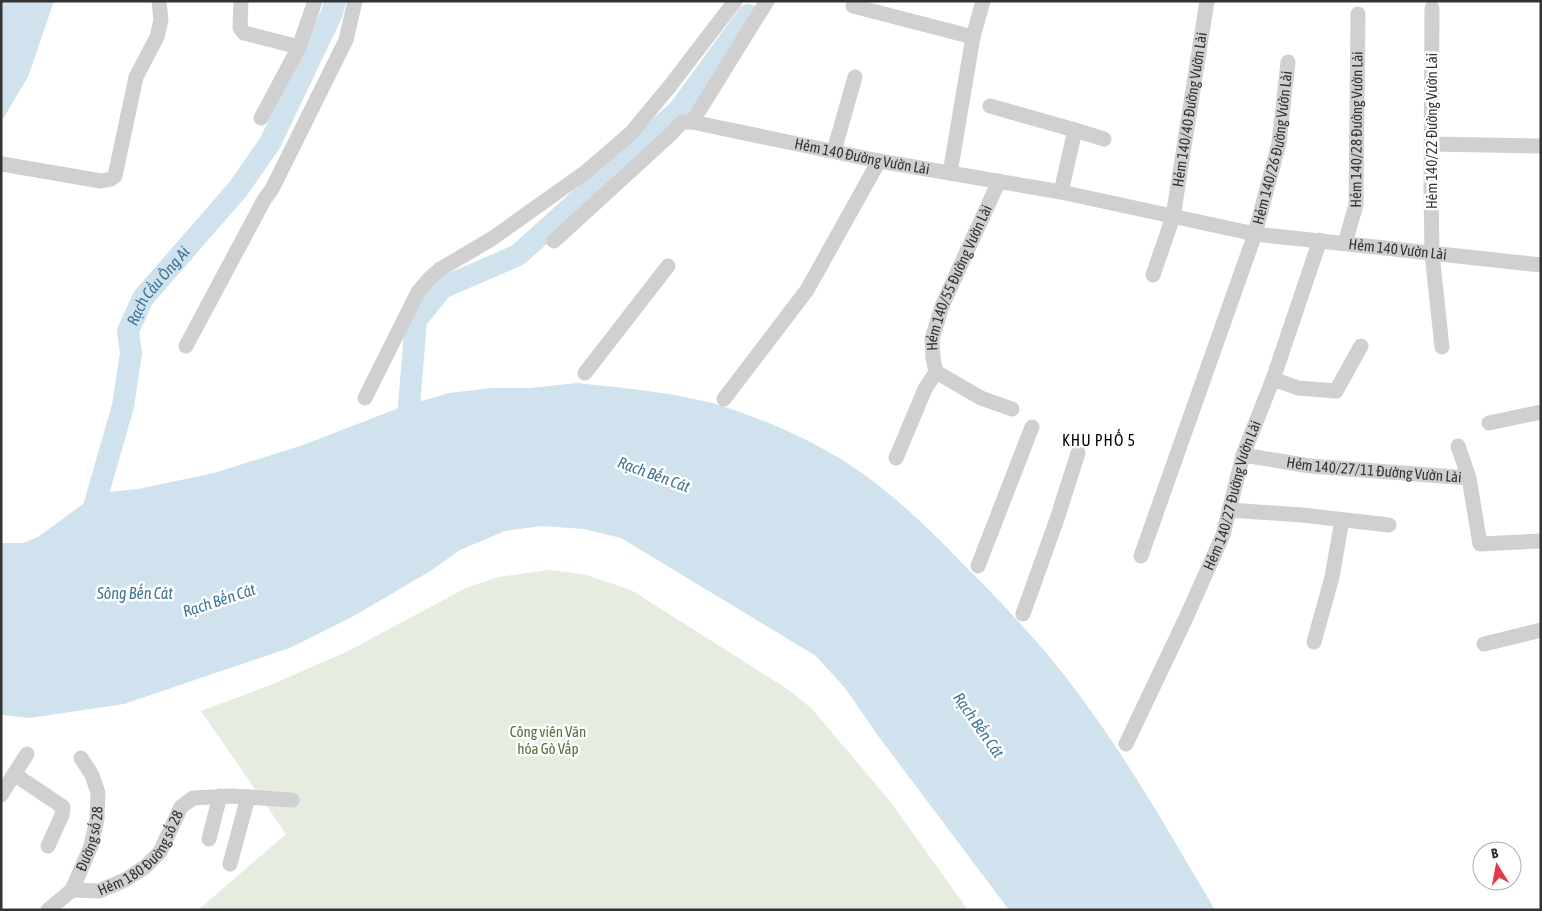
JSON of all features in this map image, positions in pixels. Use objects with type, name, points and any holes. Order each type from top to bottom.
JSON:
[{"type":"street","points":[[2,164],[101,181],[111,178],[116,172],[136,77],[157,37],[161,20],[159,1]]},
{"type":"street","points":[[241,1],[240,28],[244,33],[299,46]]},
{"type":"street","points":[[261,118],[299,46],[315,1]]},
{"type":"street","points":[[186,346],[272,188],[346,40],[355,1]]},
{"type":"street","points":[[364,398],[418,292],[429,279],[439,270],[493,238],[587,171],[633,134],[735,1]]},
{"type":"street","points":[[554,241],[682,122],[692,122],[767,1]]},
{"type":"street","points":[[950,173],[973,36],[983,1]]},
{"type":"street","name":"Hẻm 140/40 Đường Vườn Lài","points":[[1153,276],[1173,217],[1207,1]]},
{"type":"street","points":[[853,6],[973,36]]},
{"type":"street","name":"Hẻm 140/22 Đường Vườn Lài","points":[[1432,8],[1432,254],[1442,347]]},
{"type":"street","name":"Hẻm 140/28 Đường Vườn Lài","points":[[1345,243],[1356,205],[1358,14]]},
{"type":"street","name":"Hẻm 140/26 Đường Vườn Lài","points":[[1141,556],[1255,234],[1279,143],[1288,62]]},
{"type":"street","points":[[834,151],[855,77]]},
{"type":"street","points":[[990,106],[1104,138]]},
{"type":"street","name":"Hẻm 140 Đường Vườn Lài","points":[[692,122],[879,161],[1061,192],[1255,234]]},
{"type":"street","points":[[1061,192],[1076,130]]},
{"type":"street","points":[[633,134],[650,150]]},
{"type":"street","points":[[1432,144],[1541,146]]},
{"type":"street","points":[[724,399],[807,290],[879,161]]},
{"type":"street","name":"Hẻm 140/55 Đường Vườn Lài","points":[[896,458],[925,389],[936,372],[931,344],[942,306],[999,181]]},
{"type":"street","name":"Hẻm 140 Vườn Lài","points":[[1255,234],[1541,265]]},
{"type":"street","name":"Hẻm 140/27 Đường Vườn Lài","points":[[1126,744],[1219,543],[1243,455],[1273,379],[1320,240]]},
{"type":"street","points":[[585,373],[668,266]]},
{"type":"street","points":[[1273,379],[1298,388],[1336,391],[1361,346]]},
{"type":"street","points":[[936,372],[980,398],[1012,409]]},
{"type":"street","points":[[1489,423],[1541,412]]},
{"type":"street","points":[[978,566],[1032,427]]},
{"type":"street","points":[[1458,446],[1469,478]]},
{"type":"street","points":[[1023,614],[1078,453]]},
{"type":"street","name":"Hẻm 140/27/11 Đường Vườn Lài","points":[[1243,455],[1310,466],[1469,478],[1480,544],[1541,541]]},
{"type":"street","points":[[1229,510],[1389,525]]},
{"type":"street","points":[[1314,642],[1332,577],[1342,520]]},
{"type":"street","points":[[1484,644],[1541,630]]},
{"type":"street","points":[[1,796],[27,754]]},
{"type":"street","name":"Đường số 28","points":[[48,910],[72,890],[91,846],[98,818],[98,793],[92,775],[81,758]]},
{"type":"street","points":[[14,774],[63,807],[62,815],[48,846]]},
{"type":"street","points":[[209,839],[220,796]]},
{"type":"street","name":"Hẻm 180 Đường số 28","points":[[72,890],[99,892],[125,880],[145,867],[160,852],[181,807],[193,798],[220,796],[292,800]]},
{"type":"street","points":[[230,864],[248,797]]},
{"type":"green space","name":"Công viên Văn hóa Gò Vấp","points":[[549,570],[583,574],[631,590],[789,690],[812,709],[889,800],[968,910],[198,910],[286,834],[201,711],[273,684],[348,651],[466,588],[498,577]]},
{"type":"water","points":[[1,1],[54,1],[28,77],[1,122]]},
{"type":"water","name":"Sông Bến Cát","points":[[577,383],[672,395],[711,402],[737,411],[771,424],[821,448],[853,467],[883,489],[925,526],[995,596],[1025,628],[1067,679],[1133,774],[1215,910],[1009,910],[879,737],[845,688],[816,656],[621,538],[584,529],[541,526],[505,531],[460,550],[432,570],[352,617],[292,647],[124,704],[30,718],[1,715],[1,543],[23,543],[38,537],[98,493],[138,489],[214,473],[303,445],[404,406],[449,393],[492,388],[530,388]]},
{"type":"waterway","name":"Rạch Cầu Ông Ai","points":[[90,521],[123,406],[131,353],[128,331],[143,298],[238,189],[270,143],[332,13],[335,1]]},
{"type":"waterway","points":[[408,435],[416,320],[442,288],[518,255],[679,110],[748,15]]},
{"type":"district","name":"KHU PHỐ 5","points":[[1099,440]]},
{"type":"water label","name":"Rạch Bến Cát","points":[[654,474]]},
{"type":"water label","name":"Rạch Bến Cát","points":[[219,600]]},
{"type":"water label","name":"Rạch Bến Cát","points":[[979,725]]}]
